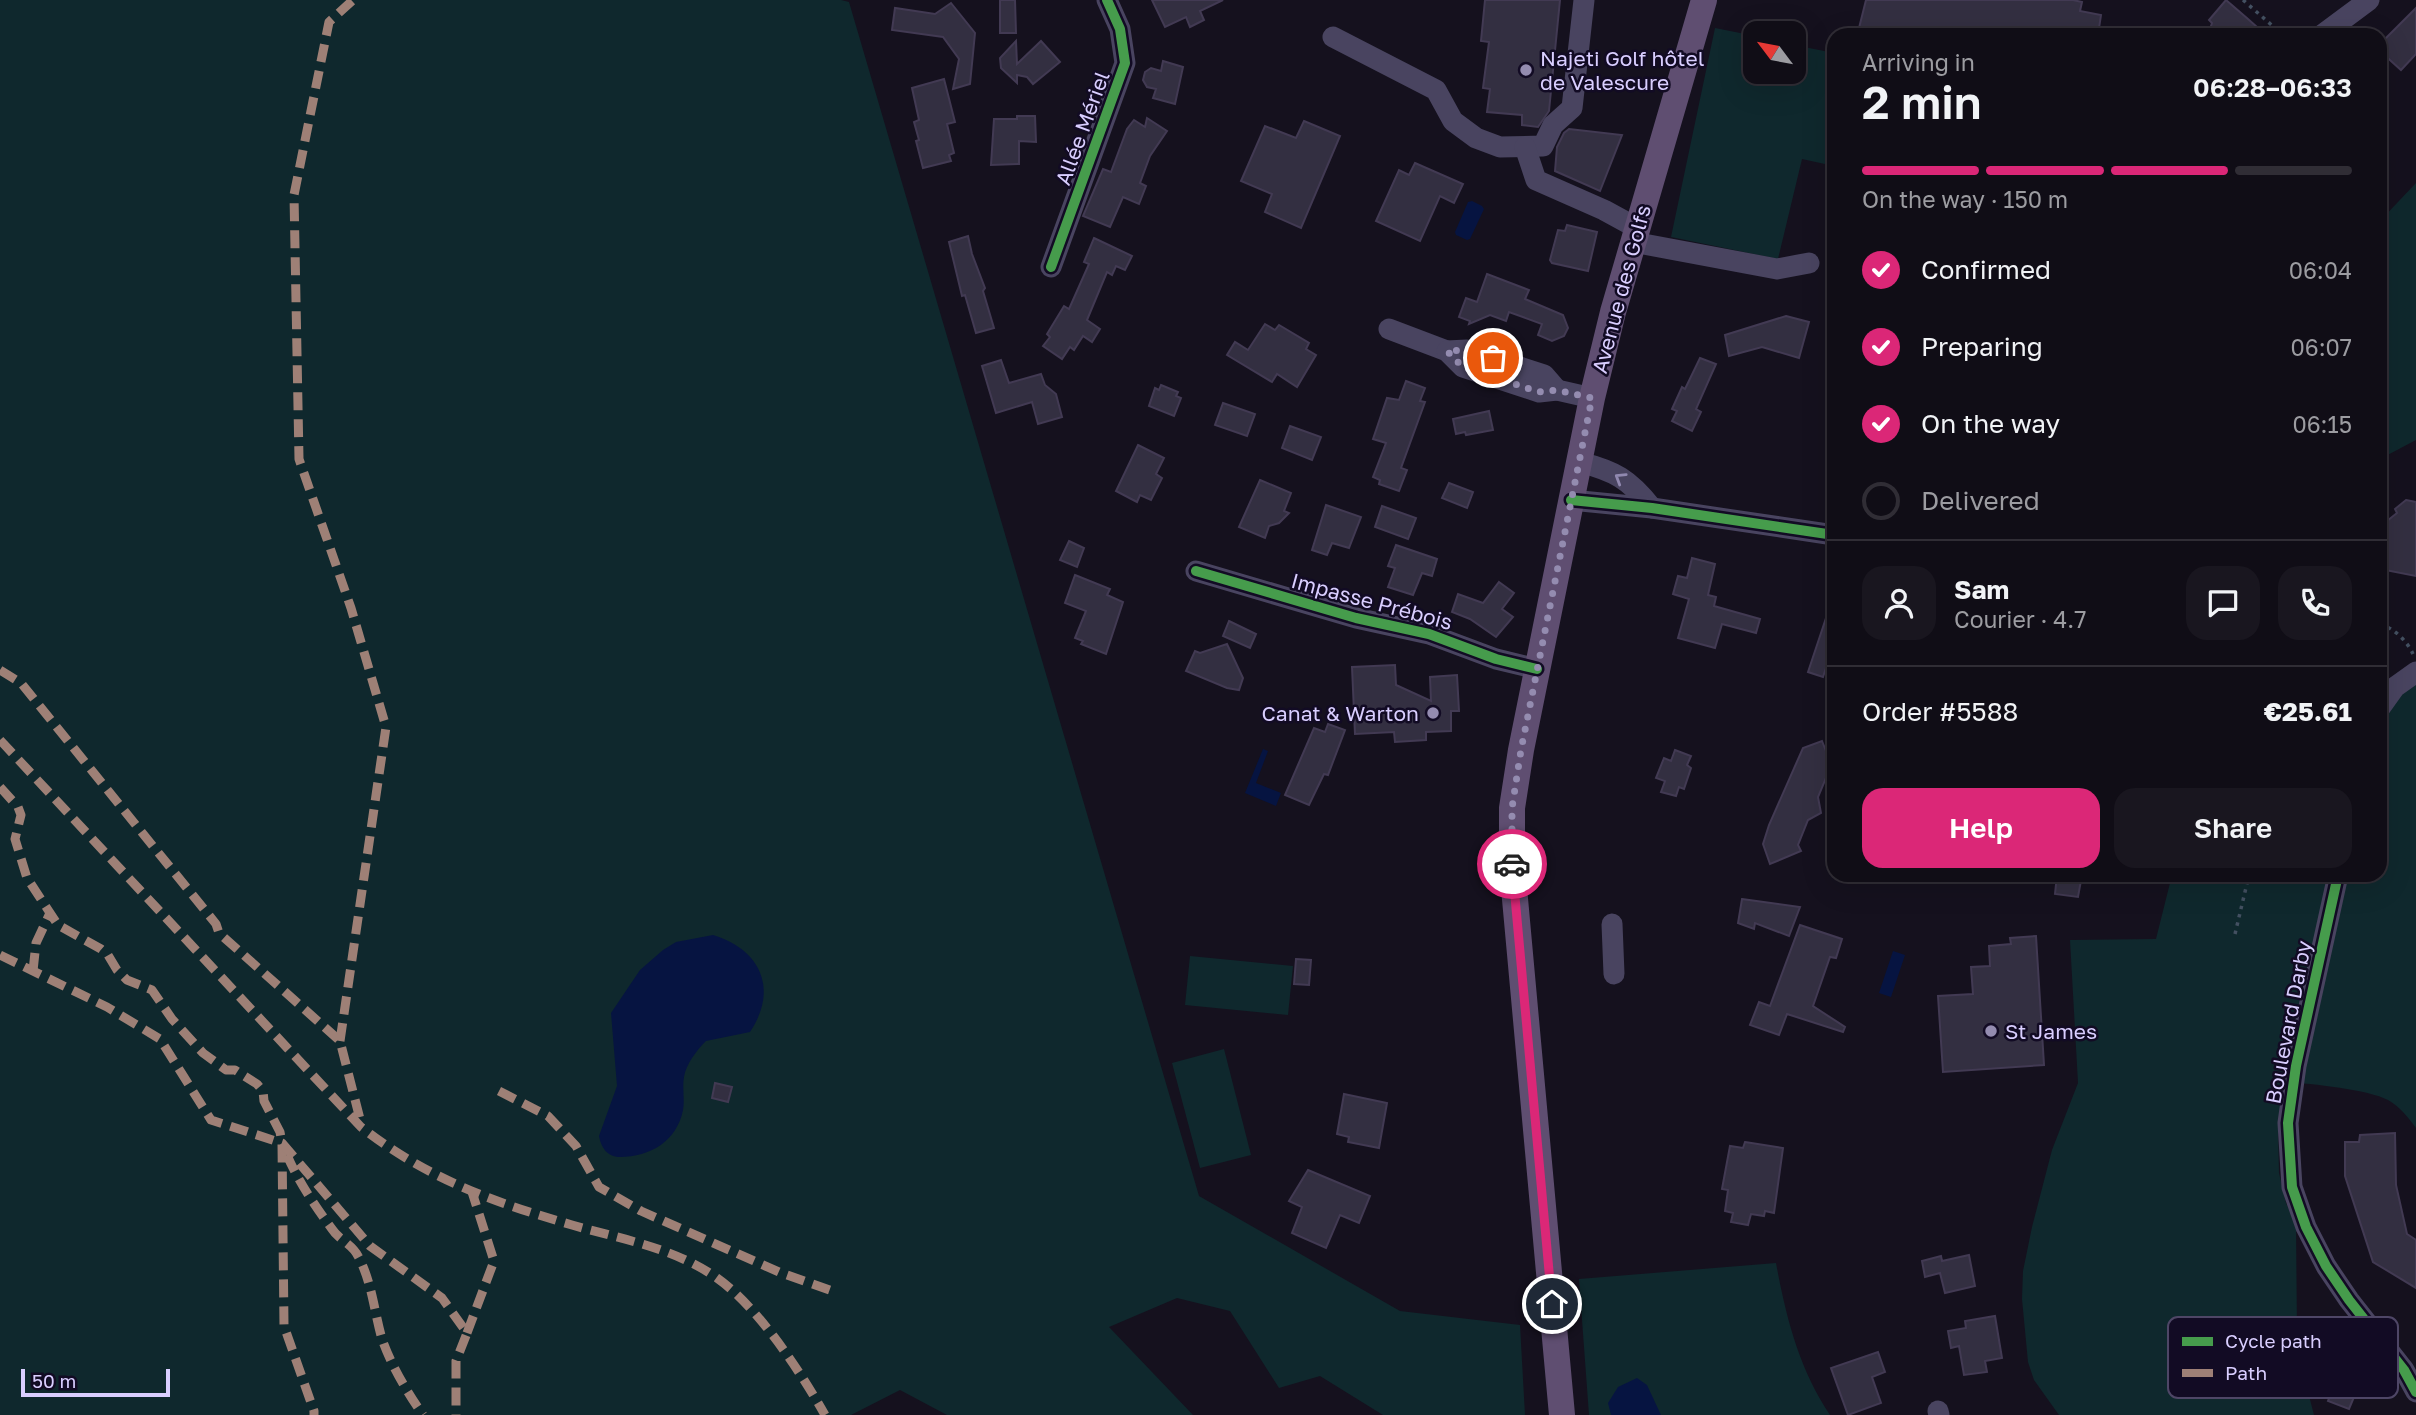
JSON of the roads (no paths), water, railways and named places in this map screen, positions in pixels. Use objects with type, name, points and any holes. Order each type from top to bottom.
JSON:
[{"type":"main road","name":"Avenue des Golfs","points":[[1562,1415],[1512,866],[1512,808],[1592,398],[1613,312],[1704,0]]},
{"type":"street","name":"Allée Mériel","points":[[1051,267],[1125,63],[1120,29],[1107,0]]},
{"type":"street","points":[[1333,37],[1436,90],[1454,121],[1476,138],[1500,147],[1543,146],[1553,125],[1572,108],[1584,0]]},
{"type":"street","points":[[2331,28],[2369,0]]},
{"type":"street","points":[[1525,146],[1536,180],[1604,210],[1635,235],[1777,269],[1809,263]]},
{"type":"street","points":[[1390,329],[1447,351],[1467,350],[1544,375],[1557,390],[1592,398]]},
{"type":"street","points":[[1579,462],[1606,469],[1635,486],[1652,508]]},
{"type":"street","points":[[1571,500],[1652,508],[1827,534]]},
{"type":"street","name":"Impasse Prébois","points":[[1196,571],[1356,618],[1429,634],[1496,659],[1537,669]]},
{"type":"street","points":[[2388,681],[2416,673]]},
{"type":"street","name":"Boulevard Darby","points":[[2336,882],[2296,1066],[2288,1123],[2292,1187],[2306,1227],[2326,1266],[2362,1317]]},
{"type":"street","points":[[1612,924],[1614,974]]},
{"type":"street","name":"Boulevard Darby","points":[[2398,1362],[2416,1392]]},
{"type":"place","name":"Najeti Golf hôtel de Valescure","points":[[1526,70]]},
{"type":"place","name":"Canat & Warton","points":[[1433,713]]},
{"type":"place","name":"St James","points":[[1991,1031]]}]
